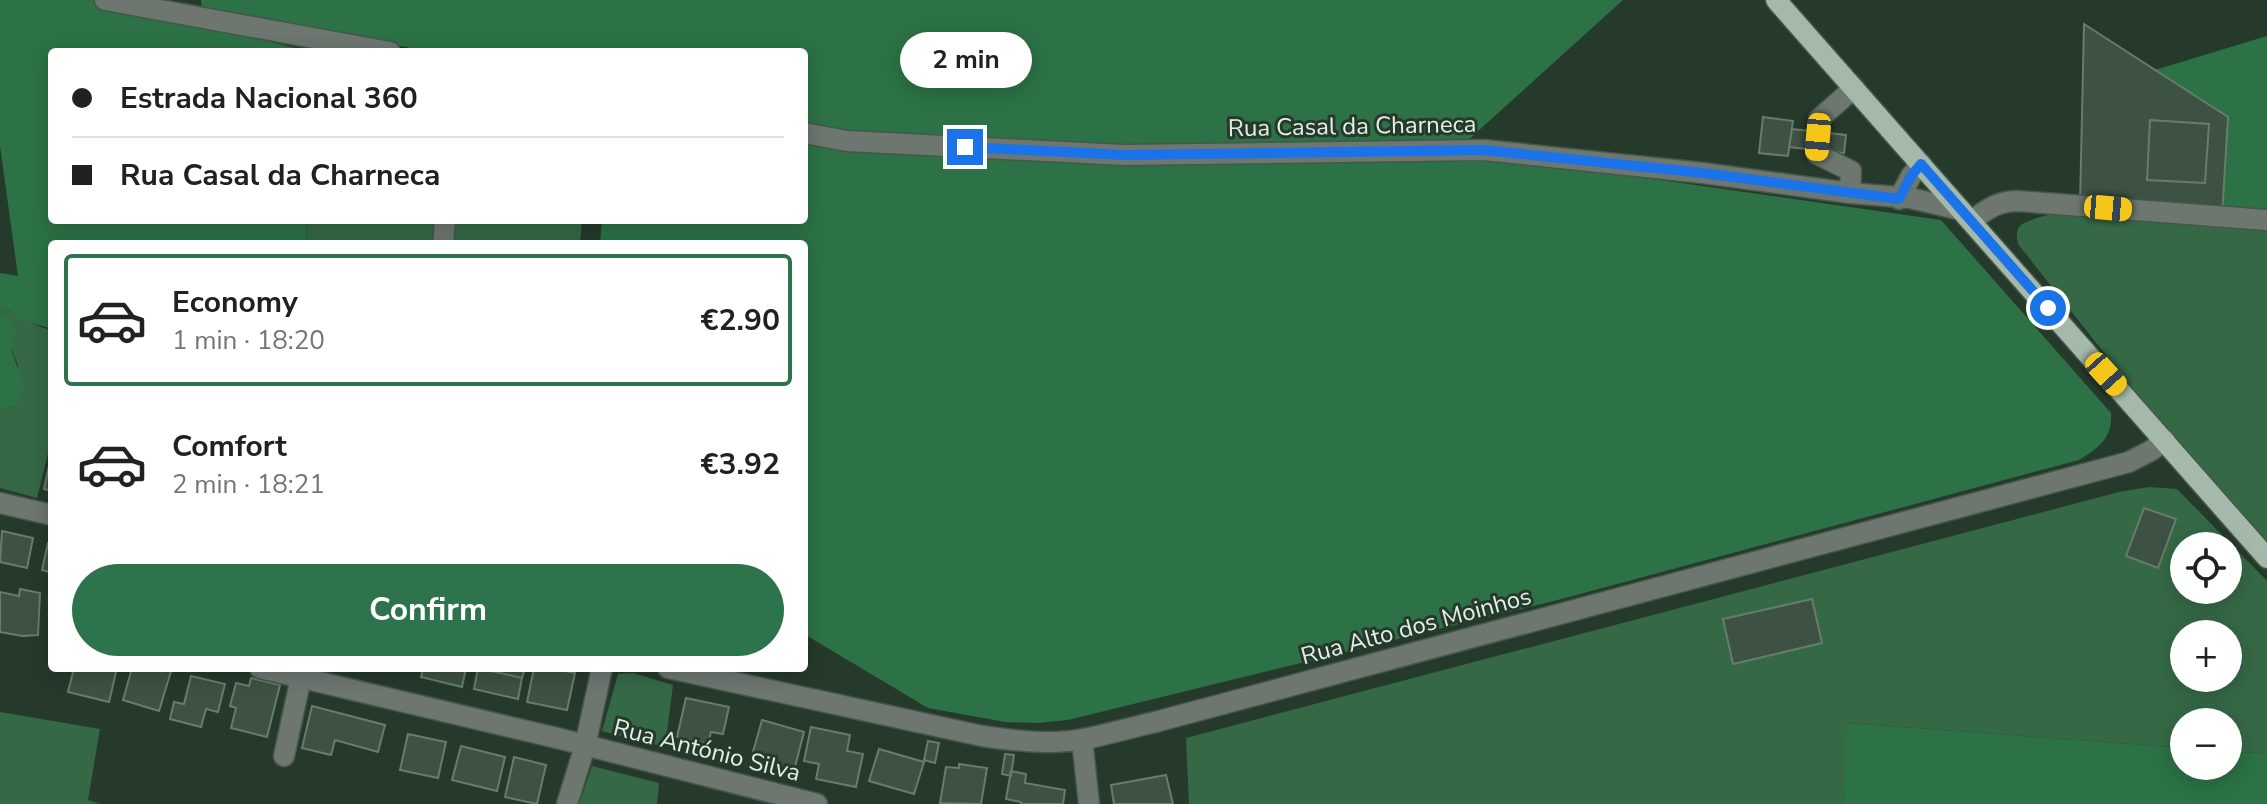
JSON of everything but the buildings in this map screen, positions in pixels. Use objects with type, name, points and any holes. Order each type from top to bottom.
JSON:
[{"type":"main road","points":[[1776,0],[2267,558]]},
{"type":"street","points":[[105,0],[368,48]]},
{"type":"street","points":[[1850,193],[1851,171],[1817,154],[1819,119],[1854,88]]},
{"type":"street","name":"Rua Casal da Charneca","points":[[808,134],[847,141],[1124,155],[1484,150],[1905,198],[1966,216]]},
{"type":"street","points":[[1905,198],[1911,176],[1921,164]]},
{"type":"street","points":[[1905,198],[1930,191],[1939,184]]},
{"type":"street","points":[[1966,216],[2001,202],[2017,201],[2267,220]]},
{"type":"street","name":"Rua Alto dos Moinhos","points":[[686,672],[982,736],[1048,742],[1082,739],[2129,462],[2165,440]]},
{"type":"street","points":[[0,503],[48,514]]},
{"type":"street","points":[[284,756],[302,672]]},
{"type":"street","name":"Rua António Silva","points":[[302,672],[817,804]]},
{"type":"street","points":[[567,804],[585,746],[601,672]]},
{"type":"street","points":[[1082,739],[1089,804]]},
{"type":"green space","points":[[0,0],[103,0],[295,48],[48,48],[48,224],[306,224],[307,240],[48,240],[48,328],[22,320],[0,306],[0,273],[18,276],[0,146]]},
{"type":"green space","points":[[201,0],[1623,0],[1456,151],[1941,220],[2111,413],[2110,429],[2098,447],[2079,460],[1554,601],[1068,720],[1005,722],[928,708],[808,636],[808,240],[600,240],[602,224],[808,224],[808,48],[411,48],[202,9]]},
{"type":"green space","points":[[2267,36],[2267,220],[2222,217],[2228,117],[2155,70]]},
{"type":"green space","points":[[2080,206],[2267,220],[2267,545],[2180,449],[2018,244],[2017,231],[2024,223]]},
{"type":"green space","points":[[306,224],[582,224],[580,240],[307,240]]},
{"type":"green space","points":[[0,306],[48,329],[48,453],[37,498],[0,488],[0,410],[16,406],[18,365],[11,348],[5,315],[0,313]]},
{"type":"green space","points":[[0,313],[5,314],[16,328],[11,349],[24,385],[16,406],[0,410]]},
{"type":"green space","points":[[2149,487],[2177,489],[2219,532],[2170,532],[2170,604],[2242,604],[2242,555],[2267,581],[2267,754],[2242,752],[2242,708],[2170,708],[2170,747],[1848,723],[1843,804],[1189,804],[1186,738],[2119,492]]},
{"type":"green space","points":[[633,673],[673,685],[665,747],[602,731],[618,674]]},
{"type":"green space","points":[[0,712],[100,729],[88,800],[100,804],[0,804]]},
{"type":"green space","points":[[1847,723],[2170,747],[2170,780],[2242,780],[2242,752],[2267,754],[2267,804],[1843,804]]},
{"type":"green space","points":[[592,766],[659,783],[657,804],[579,804]]},
{"type":"route","points":[[965,147],[1124,155],[1484,150],[1703,173],[1899,199],[1921,164],[2048,308]]}]
